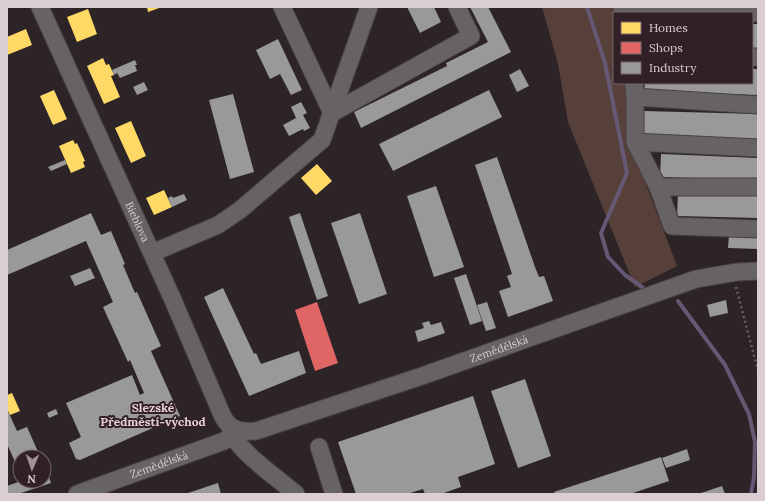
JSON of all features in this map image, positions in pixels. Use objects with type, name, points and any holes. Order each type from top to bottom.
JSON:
[{"type":"street","name":"Bieblova","points":[[40,7],[152,253],[223,417],[236,432],[238,444],[296,494]]},
{"type":"street","points":[[282,7],[332,113]]},
{"type":"street","points":[[152,253],[218,225],[240,210],[322,140],[369,7]]},
{"type":"street","points":[[332,113],[471,36],[457,7]]},
{"type":"street","points":[[623,10],[713,12]]},
{"type":"street","points":[[758,105],[635,90],[635,142],[658,187],[672,226],[758,229]]},
{"type":"street","points":[[635,142],[758,148]]},
{"type":"street","points":[[658,187],[758,187]]},
{"type":"street","name":"Zemědělská","points":[[77,494],[229,439],[236,432],[256,431],[308,414],[419,377],[696,279],[738,272],[758,271]]},
{"type":"street","points":[[319,447],[334,494]]},
{"type":"path","points":[[736,286],[758,371]]},
{"type":"shaded area","points":[[542,7],[616,7],[618,12],[613,12],[613,84],[629,84],[628,137],[677,266],[635,287],[568,122],[558,64]]},
{"type":"building: Homes","points":[[147,7],[162,7],[148,12]]},
{"type":"building: Homes","points":[[88,9],[97,34],[77,42],[67,17]]},
{"type":"building: Homes","points":[[26,29],[32,45],[7,55],[7,37]]},
{"type":"building: Homes","points":[[103,58],[106,65],[109,64],[114,75],[111,76],[120,97],[104,104],[87,66]]},
{"type":"building: Homes","points":[[54,90],[67,119],[53,125],[40,96]]},
{"type":"building: Homes","points":[[131,121],[146,156],[131,163],[115,128]]},
{"type":"building: Homes","points":[[73,140],[75,144],[77,143],[85,161],[83,162],[85,167],[71,173],[59,146]]},
{"type":"building: Homes","points":[[317,164],[332,181],[316,195],[301,178]]},
{"type":"building: Homes","points":[[164,190],[172,207],[154,215],[146,198]]},
{"type":"building: Homes","points":[[12,393],[20,411],[10,415],[7,409],[7,395]]},
{"type":"building: Shops","points":[[317,302],[338,363],[315,371],[295,310]]},
{"type":"building: Industry","points":[[407,7],[434,7],[441,22],[420,33]]},
{"type":"building: Industry","points":[[470,7],[488,7],[511,52],[361,128],[354,112],[447,66],[446,63],[488,42]]},
{"type":"building: Industry","points":[[753,24],[758,24],[758,49],[753,49]]},
{"type":"building: Industry","points":[[278,39],[302,90],[291,95],[280,74],[270,79],[256,50]]},
{"type":"building: Industry","points":[[135,60],[137,71],[120,78],[117,73],[114,75],[112,70]]},
{"type":"building: Industry","points":[[520,69],[529,86],[517,92],[509,75]]},
{"type":"building: Industry","points":[[753,69],[758,69],[758,95],[644,91],[645,84],[753,84]]},
{"type":"building: Industry","points":[[144,82],[148,90],[137,95],[133,87]]},
{"type":"building: Industry","points":[[489,90],[502,117],[393,171],[379,144]]},
{"type":"building: Industry","points":[[233,94],[254,172],[230,179],[209,100]]},
{"type":"building: Industry","points":[[301,102],[307,113],[303,115],[310,128],[304,131],[303,129],[289,136],[283,125],[296,118],[291,107]]},
{"type":"building: Industry","points":[[644,111],[758,114],[758,139],[643,136]]},
{"type":"building: Industry","points":[[661,154],[758,158],[758,180],[660,177]]},
{"type":"building: Industry","points":[[497,157],[535,267],[539,277],[544,276],[553,301],[508,317],[499,291],[511,287],[507,276],[512,274],[475,165]]},
{"type":"building: Industry","points":[[65,160],[67,164],[51,171],[48,167]]},
{"type":"building: Industry","points":[[436,186],[464,267],[434,277],[407,196]]},
{"type":"building: Industry","points":[[678,193],[758,196],[758,218],[677,216]]},
{"type":"building: Industry","points":[[184,194],[187,200],[172,207],[168,198],[172,196],[173,198]]},
{"type":"building: Industry","points":[[91,213],[101,235],[111,231],[135,293],[137,292],[161,346],[151,351],[180,416],[80,460],[76,459],[69,443],[81,437],[66,403],[132,375],[140,395],[144,393],[130,360],[128,362],[103,307],[113,302],[86,241],[7,275],[7,250]]},
{"type":"building: Industry","points":[[300,213],[328,296],[317,300],[289,217]]},
{"type":"building: Industry","points":[[360,213],[387,294],[359,304],[331,223]]},
{"type":"building: Industry","points":[[729,235],[758,236],[758,249],[728,248]]},
{"type":"building: Industry","points":[[90,268],[95,278],[75,286],[70,276]]},
{"type":"building: Industry","points":[[466,274],[482,321],[470,325],[454,278]]},
{"type":"building: Industry","points":[[223,288],[254,354],[256,353],[261,364],[299,351],[306,373],[249,396],[204,297]]},
{"type":"building: Industry","points":[[726,300],[728,313],[710,317],[707,305]]},
{"type":"building: Industry","points":[[487,302],[496,328],[486,331],[477,305]]},
{"type":"building: Industry","points":[[429,321],[431,325],[441,322],[445,333],[418,342],[415,331],[424,328],[422,323]]},
{"type":"building: Industry","points":[[525,379],[551,456],[518,468],[491,391]]},
{"type":"building: Industry","points":[[473,396],[495,464],[458,477],[461,487],[441,494],[425,494],[423,489],[407,494],[356,494],[338,442]]},
{"type":"building: Industry","points":[[7,409],[17,431],[27,427],[37,449],[12,449],[12,455],[7,444]]},
{"type":"building: Industry","points":[[56,409],[58,414],[49,418],[47,413]]},
{"type":"building: Industry","points":[[687,449],[690,460],[666,468],[662,458]]},
{"type":"building: Industry","points":[[661,457],[669,481],[630,494],[555,494],[554,492]]},
{"type":"building: Industry","points":[[218,483],[221,494],[185,494]]},
{"type":"building: Industry","points":[[12,484],[12,489],[33,489],[18,494],[7,494],[7,486]]},
{"type":"building: Industry","points":[[722,486],[725,494],[698,494]]},
{"type":"waterway","points":[[587,7],[605,63],[627,173],[601,233],[608,257],[625,275],[646,290]]},
{"type":"waterway","points":[[678,301],[725,365],[749,414],[755,442],[754,477],[751,494]]},
{"type":"district","name":"Slezské Předměstí-východ","points":[[153,415]]}]
